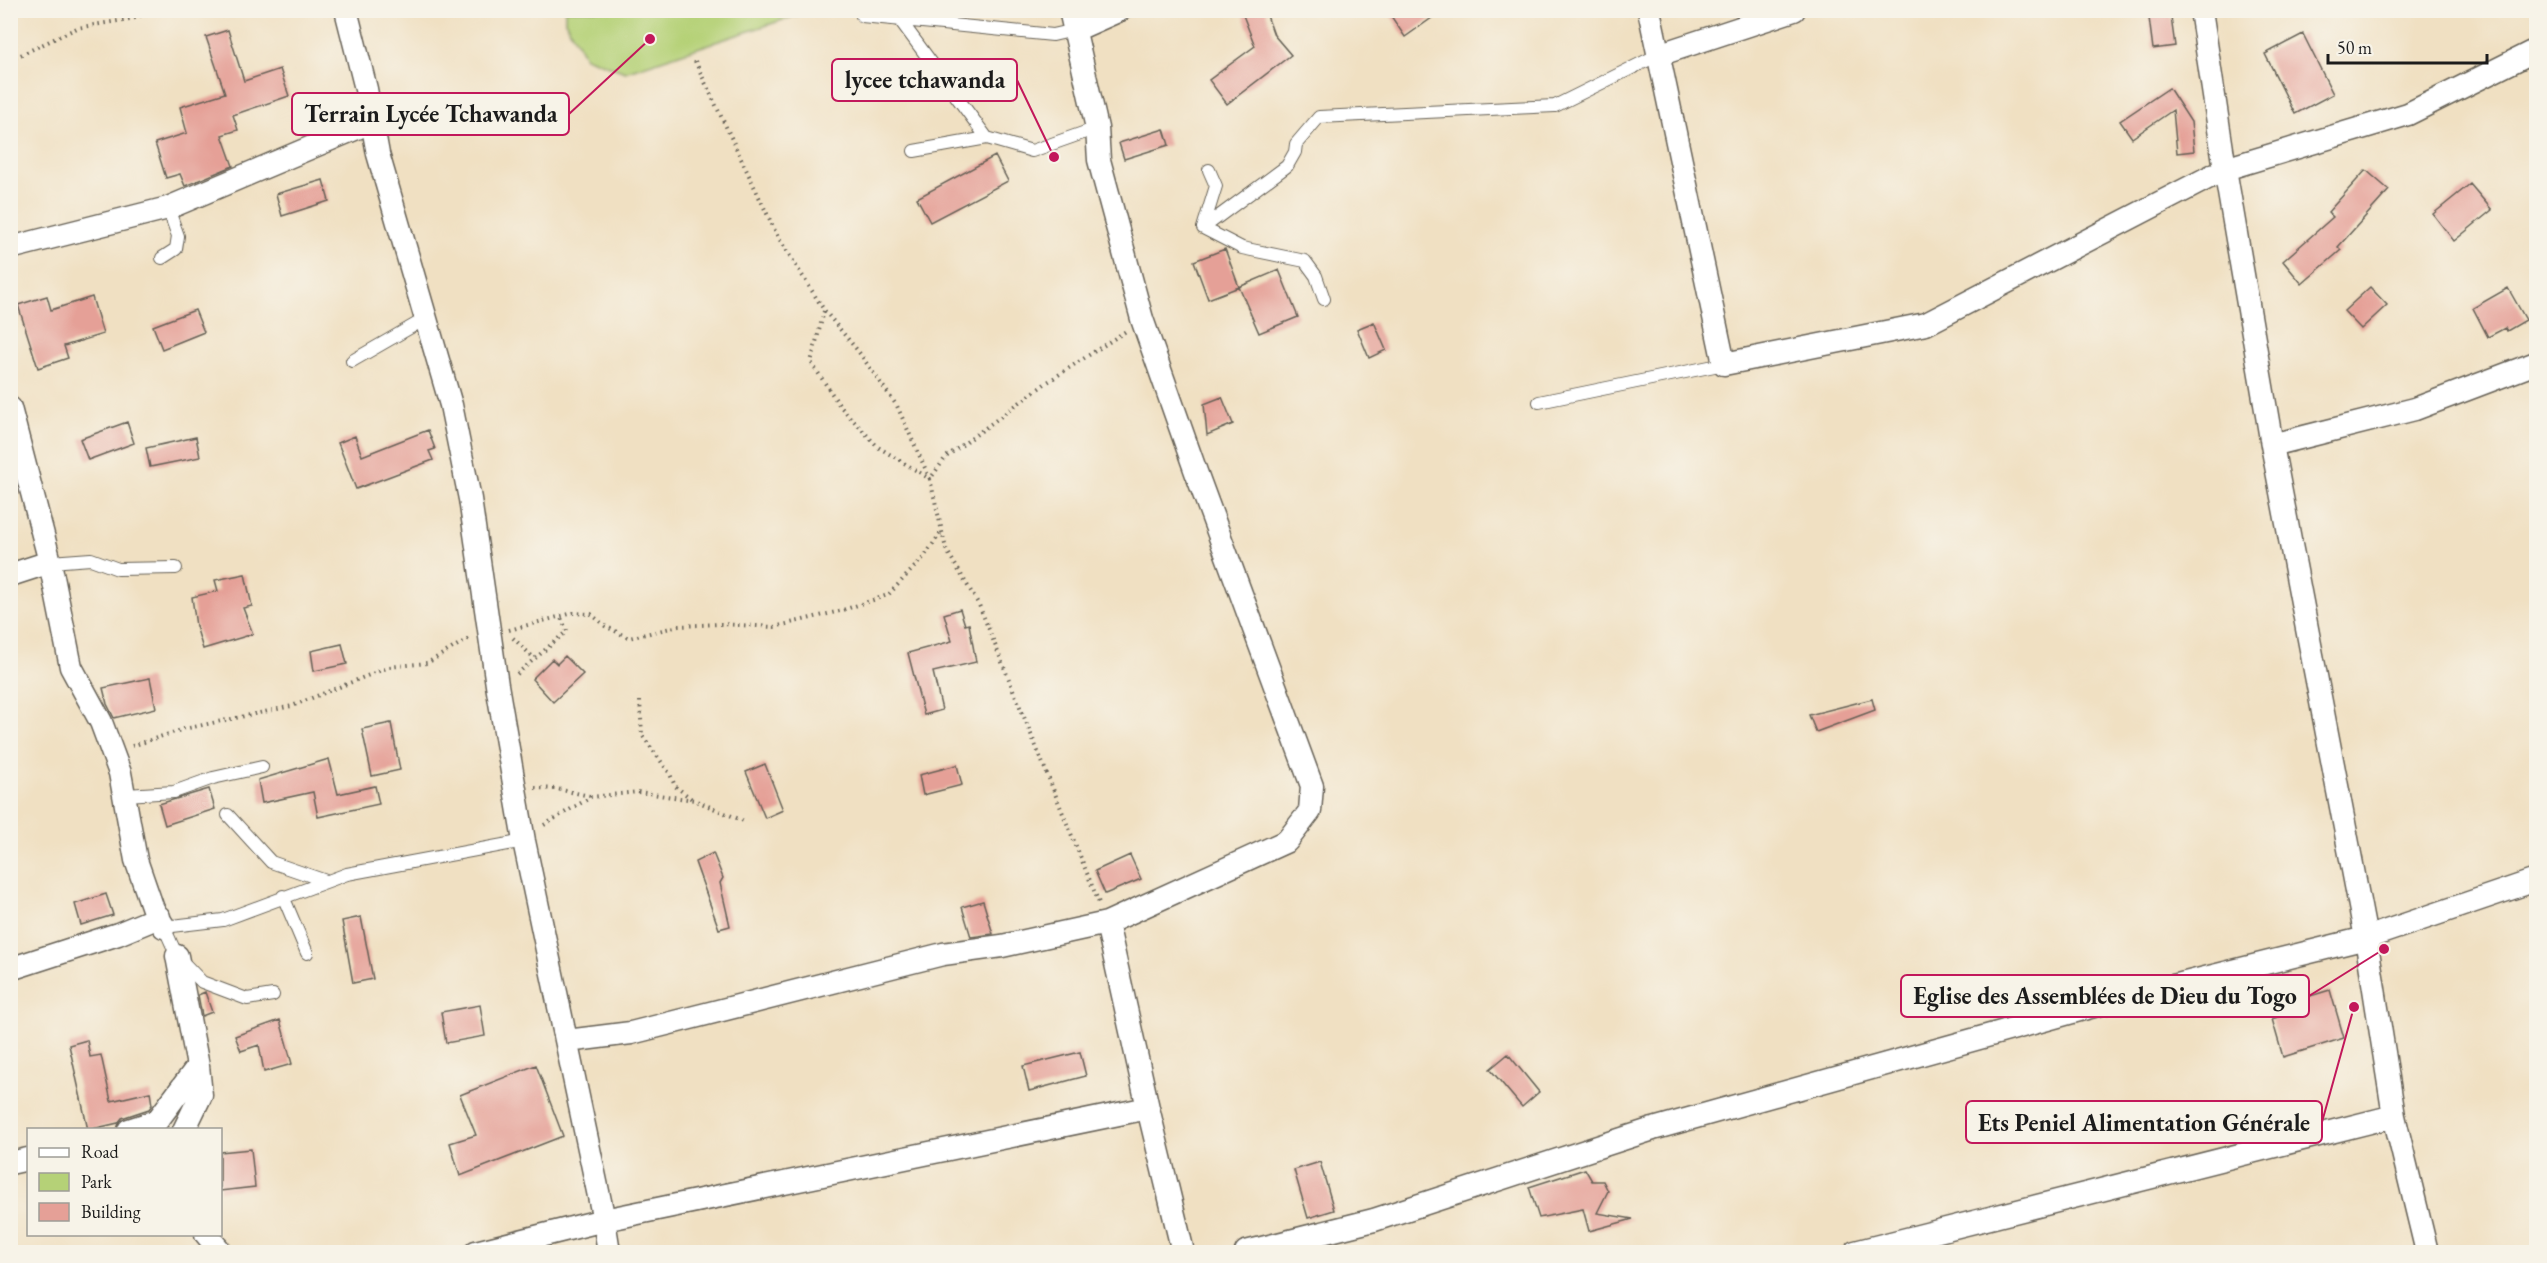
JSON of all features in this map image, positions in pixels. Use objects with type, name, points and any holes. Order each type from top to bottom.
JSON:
[{"type":"street","points":[[345,10],[366,89],[371,122],[425,320],[451,405],[470,499],[497,685],[524,841],[609,1252]]},
{"type":"street","points":[[567,1041],[632,1033],[943,954],[1002,946],[1107,923],[1287,841],[1310,812],[1312,786],[1142,320],[1099,160],[1097,128],[1073,20],[1120,10]]},
{"type":"street","points":[[1649,10],[1724,364],[1926,324],[2224,169],[2408,114],[2536,50]]},
{"type":"street","points":[[1658,55],[1794,10]]},
{"type":"street","points":[[2201,10],[2224,169],[2272,446],[2366,938],[2394,1116],[2427,1252]]},
{"type":"street","points":[[10,248],[168,208],[371,122]]},
{"type":"street","points":[[2272,446],[2415,410],[2536,363]]},
{"type":"street","points":[[10,408],[50,562],[71,667],[101,722],[112,753],[126,795],[136,860],[153,909],[161,922],[10,969]]},
{"type":"street","points":[[10,575],[50,562]]},
{"type":"street","points":[[1246,1252],[1374,1220],[1653,1130],[2105,1003],[2366,938],[2536,880]]},
{"type":"street","points":[[1107,923],[1183,1252]]},
{"type":"street","points":[[177,956],[198,1066],[201,1095],[185,1128]]},
{"type":"street","points":[[135,1128],[157,1121],[198,1066]]},
{"type":"street","points":[[476,1252],[604,1220],[1148,1108]]},
{"type":"street","points":[[1855,1252],[2394,1116]]},
{"type":"street","points":[[10,1163],[27,1159]]},
{"type":"street","points":[[208,1236],[221,1252]]},
{"type":"lane","points":[[862,16],[1053,35],[1073,20]]},
{"type":"lane","points":[[900,20],[987,138]]},
{"type":"lane","points":[[1203,228],[1287,166],[1295,152],[1296,144],[1319,117],[1555,106],[1658,55]]},
{"type":"lane","points":[[914,151],[987,138],[1032,151],[1097,128]]},
{"type":"lane","points":[[1203,228],[1216,186],[1209,170]]},
{"type":"lane","points":[[162,258],[176,249],[178,236],[168,208]]},
{"type":"lane","points":[[1203,228],[1242,248],[1305,261],[1316,276],[1324,299]]},
{"type":"lane","points":[[352,361],[425,320]]},
{"type":"lane","points":[[1539,402],[1724,364]]},
{"type":"lane","points":[[50,562],[91,559],[118,568],[176,568]]},
{"type":"lane","points":[[126,795],[174,792],[213,778],[262,767]]},
{"type":"lane","points":[[228,815],[271,862],[326,881]]},
{"type":"lane","points":[[273,995],[247,999],[202,982],[177,956],[161,922],[223,920],[347,873],[524,841]]},
{"type":"lane","points":[[283,896],[307,952]]},
{"type":"path","points":[[10,60],[77,28],[135,18],[152,10]]},
{"type":"path","points":[[695,61],[778,237],[824,310],[858,351],[897,406],[930,479],[946,549],[978,605],[1107,923]]},
{"type":"path","points":[[824,310],[811,362],[840,406],[878,447],[930,479]]},
{"type":"path","points":[[930,479],[946,457],[1046,383],[1142,320]]},
{"type":"path","points":[[534,658],[506,631],[573,613],[591,614],[605,626],[629,638],[679,626],[721,624],[774,627],[840,611],[888,595],[924,557],[943,531]]},
{"type":"path","points":[[497,685],[508,682],[567,631],[561,617]]},
{"type":"path","points":[[112,753],[184,729],[292,706],[389,667],[427,663],[489,626]]},
{"type":"path","points":[[640,701],[642,735],[670,774],[675,786],[694,800],[746,822]]},
{"type":"path","points":[[517,794],[530,788],[557,789],[591,796],[638,792],[694,800]]},
{"type":"path","points":[[524,841],[551,819],[591,796]]},
{"type":"green space","points":[[565,10],[810,11],[625,72],[585,57],[565,21]]},
{"type":"building","points":[[1241,10],[1265,10],[1274,35],[1291,55],[1227,104],[1209,80],[1255,46]]},
{"type":"building","points":[[1387,10],[1443,10],[1405,37]]},
{"type":"building","points":[[2148,10],[2170,10],[2175,46],[2153,49]]},
{"type":"building","points":[[228,30],[244,81],[280,69],[289,96],[233,115],[238,130],[222,135],[233,166],[185,186],[180,174],[166,178],[155,143],[187,133],[180,107],[225,93],[206,37]]},
{"type":"building","points":[[2303,34],[2333,94],[2295,114],[2265,54]]},
{"type":"building","points":[[2169,88],[2191,122],[2194,151],[2177,153],[2173,110],[2132,138],[2120,121]]},
{"type":"building","points":[[1164,129],[1169,145],[1124,159],[1119,143]]},
{"type":"building","points":[[995,156],[1008,181],[930,222],[917,198]]},
{"type":"building","points":[[2366,170],[2389,190],[2338,247],[2341,250],[2302,284],[2283,261],[2333,217],[2328,212]]},
{"type":"building","points":[[323,180],[329,201],[282,216],[276,194]]},
{"type":"building","points":[[2470,184],[2492,210],[2454,241],[2433,214]]},
{"type":"building","points":[[1225,249],[1239,287],[1208,299],[1194,261]]},
{"type":"building","points":[[1279,270],[1298,317],[1259,333],[1239,287]]},
{"type":"building","points":[[2370,287],[2387,305],[2361,329],[2344,311]]},
{"type":"building","points":[[2508,288],[2526,320],[2507,331],[2505,328],[2488,337],[2473,308]]},
{"type":"building","points":[[47,296],[51,310],[92,297],[103,334],[64,346],[68,358],[38,368],[18,305]]},
{"type":"building","points":[[195,310],[204,332],[162,349],[153,326]]},
{"type":"building","points":[[1374,322],[1386,350],[1369,358],[1357,329]]},
{"type":"building","points":[[1222,397],[1233,424],[1207,435],[1204,404]]},
{"type":"building","points":[[127,422],[134,443],[88,460],[80,439]]},
{"type":"building","points":[[428,430],[435,449],[429,451],[433,460],[356,489],[338,443],[355,436],[362,456]]},
{"type":"building","points":[[196,437],[200,457],[150,467],[146,448]]},
{"type":"building","points":[[245,574],[252,606],[243,608],[253,634],[203,649],[196,626],[192,597],[218,591],[215,580]]},
{"type":"building","points":[[960,609],[965,625],[969,624],[976,662],[933,672],[942,710],[924,715],[908,653],[952,641],[944,614]]},
{"type":"building","points":[[342,644],[347,664],[314,671],[311,651]]},
{"type":"building","points":[[565,656],[583,674],[553,702],[532,679],[552,659],[557,664]]},
{"type":"building","points":[[150,678],[156,708],[114,718],[103,688]]},
{"type":"building","points":[[1872,699],[1875,710],[1816,732],[1809,715]]},
{"type":"building","points":[[391,723],[400,770],[372,776],[362,729]]},
{"type":"building","points":[[329,759],[338,794],[375,786],[379,804],[318,817],[313,792],[262,803],[258,780]]},
{"type":"building","points":[[765,764],[783,810],[765,818],[746,772]]},
{"type":"building","points":[[957,765],[962,785],[923,795],[919,775]]},
{"type":"building","points":[[209,789],[215,809],[165,825],[159,804]]},
{"type":"building","points":[[713,853],[723,878],[720,883],[730,926],[719,929],[695,862]]},
{"type":"building","points":[[1130,855],[1141,879],[1105,894],[1095,871]]},
{"type":"building","points":[[106,894],[113,915],[81,925],[75,904]]},
{"type":"building","points":[[983,901],[993,934],[971,937],[962,907]]},
{"type":"building","points":[[361,917],[373,979],[353,983],[342,921]]},
{"type":"building","points":[[2330,990],[2344,1038],[2283,1057],[2272,1019],[2287,1014],[2284,1004]]},
{"type":"building","points":[[205,992],[212,1012],[202,1016],[198,995]]},
{"type":"building","points":[[480,1005],[485,1036],[446,1043],[441,1012]]},
{"type":"building","points":[[280,1020],[292,1064],[264,1072],[259,1045],[241,1051],[235,1036]]},
{"type":"building","points":[[87,1040],[90,1057],[101,1055],[111,1101],[150,1092],[152,1105],[149,1109],[122,1118],[118,1123],[88,1128],[69,1045]]},
{"type":"building","points":[[1080,1052],[1086,1076],[1029,1091],[1023,1066]]},
{"type":"building","points":[[1508,1054],[1539,1092],[1522,1107],[1490,1069]]},
{"type":"building","points":[[536,1065],[563,1136],[460,1176],[450,1143],[476,1135],[460,1095]]},
{"type":"building","points":[[251,1149],[255,1187],[222,1191],[222,1152]]},
{"type":"building","points":[[1320,1162],[1334,1210],[1308,1218],[1294,1170]]},
{"type":"building","points":[[1585,1169],[1592,1181],[1603,1181],[1608,1191],[1597,1213],[1633,1219],[1589,1231],[1583,1209],[1539,1218],[1529,1187]]},
{"type":"place","name":"Terrain Lycée Tchawanda","points":[[650,39]]},
{"type":"place","name":"lycee tchawanda","points":[[1054,157]]},
{"type":"place","name":"Eglise des Assemblées de Dieu du Togo","points":[[2384,949]]},
{"type":"place","name":"Ets Peniel Alimentation Générale","points":[[2354,1007]]}]
